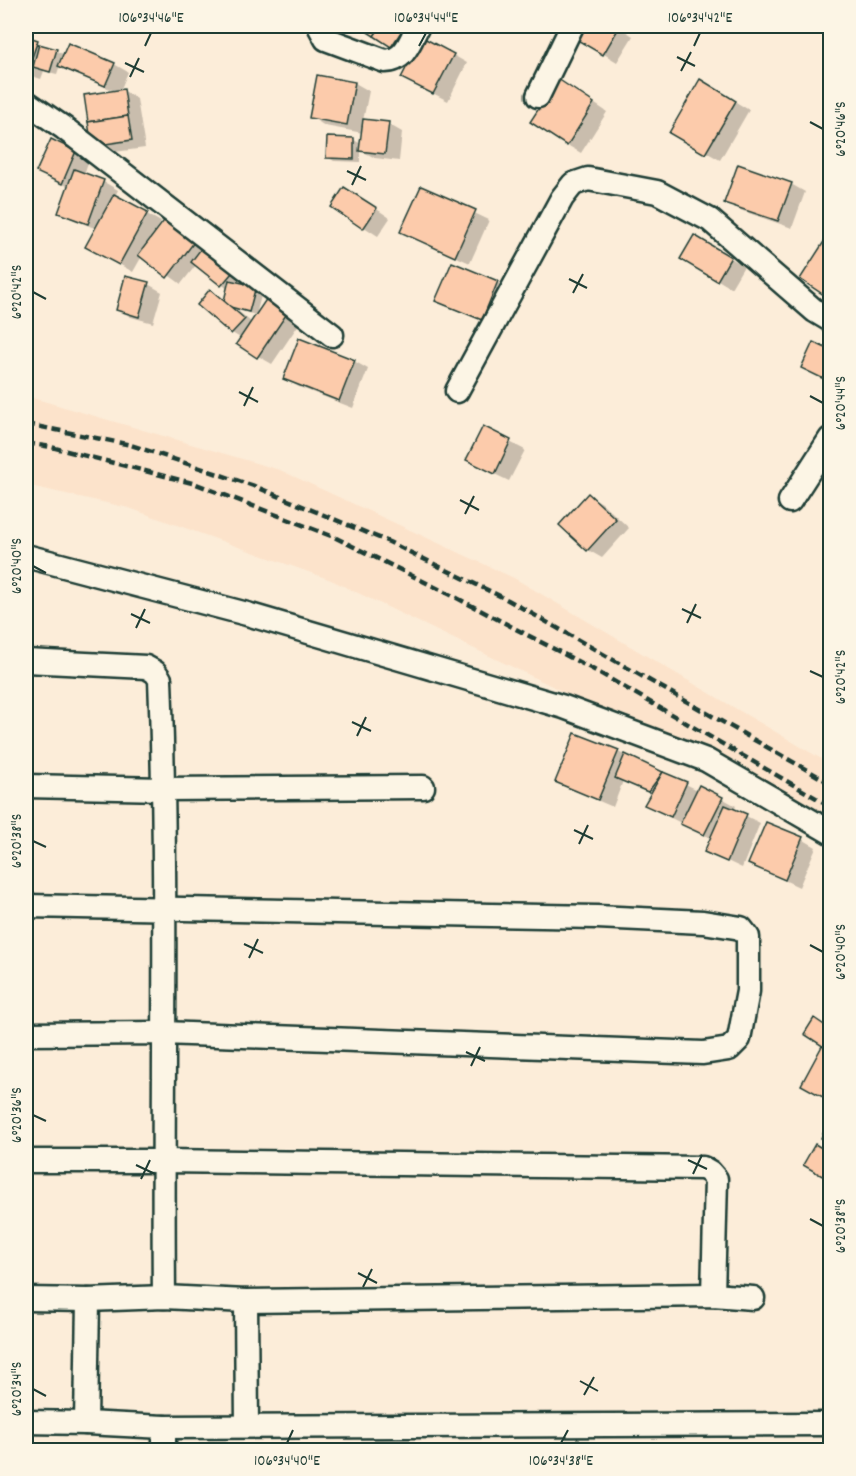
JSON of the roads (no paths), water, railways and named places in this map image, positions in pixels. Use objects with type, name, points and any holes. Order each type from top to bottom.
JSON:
[{"type":"street","points":[[319,26],[326,39],[385,61],[394,61],[403,55],[418,26]]},
{"type":"street","points":[[538,96],[572,26]]},
{"type":"street","points":[[26,102],[64,128],[332,335]]},
{"type":"street","points":[[457,391],[562,198],[573,184],[588,179],[657,192],[710,220],[801,300],[831,320]]},
{"type":"street","points":[[790,501],[831,439]]},
{"type":"street","points":[[26,556],[247,614],[564,707],[706,760],[831,832]]},
{"type":"street","points":[[26,661],[146,667],[155,672],[160,679],[164,789],[162,1161],[164,1298]]},
{"type":"street","points":[[26,786],[164,789],[423,787]]},
{"type":"street","points":[[26,906],[597,917],[703,922],[741,928],[748,937],[748,991],[740,1039],[729,1049],[703,1053],[163,1033],[26,1034]]},
{"type":"street","points":[[26,1161],[703,1168],[716,1179],[713,1295]]},
{"type":"street","points":[[26,1299],[164,1298],[246,1301],[713,1295],[753,1298]]},
{"type":"street","points":[[86,1423],[88,1300]]},
{"type":"street","points":[[246,1301],[247,1426]]},
{"type":"street","points":[[26,1422],[164,1427],[831,1424]]},
{"type":"street","points":[[164,1427],[164,1450]]},
{"type":"railway","points":[[26,424],[131,445],[254,486],[389,542],[508,600],[830,783]]},
{"type":"railway","points":[[26,443],[51,447],[196,484],[334,537],[598,672],[830,806]]}]
